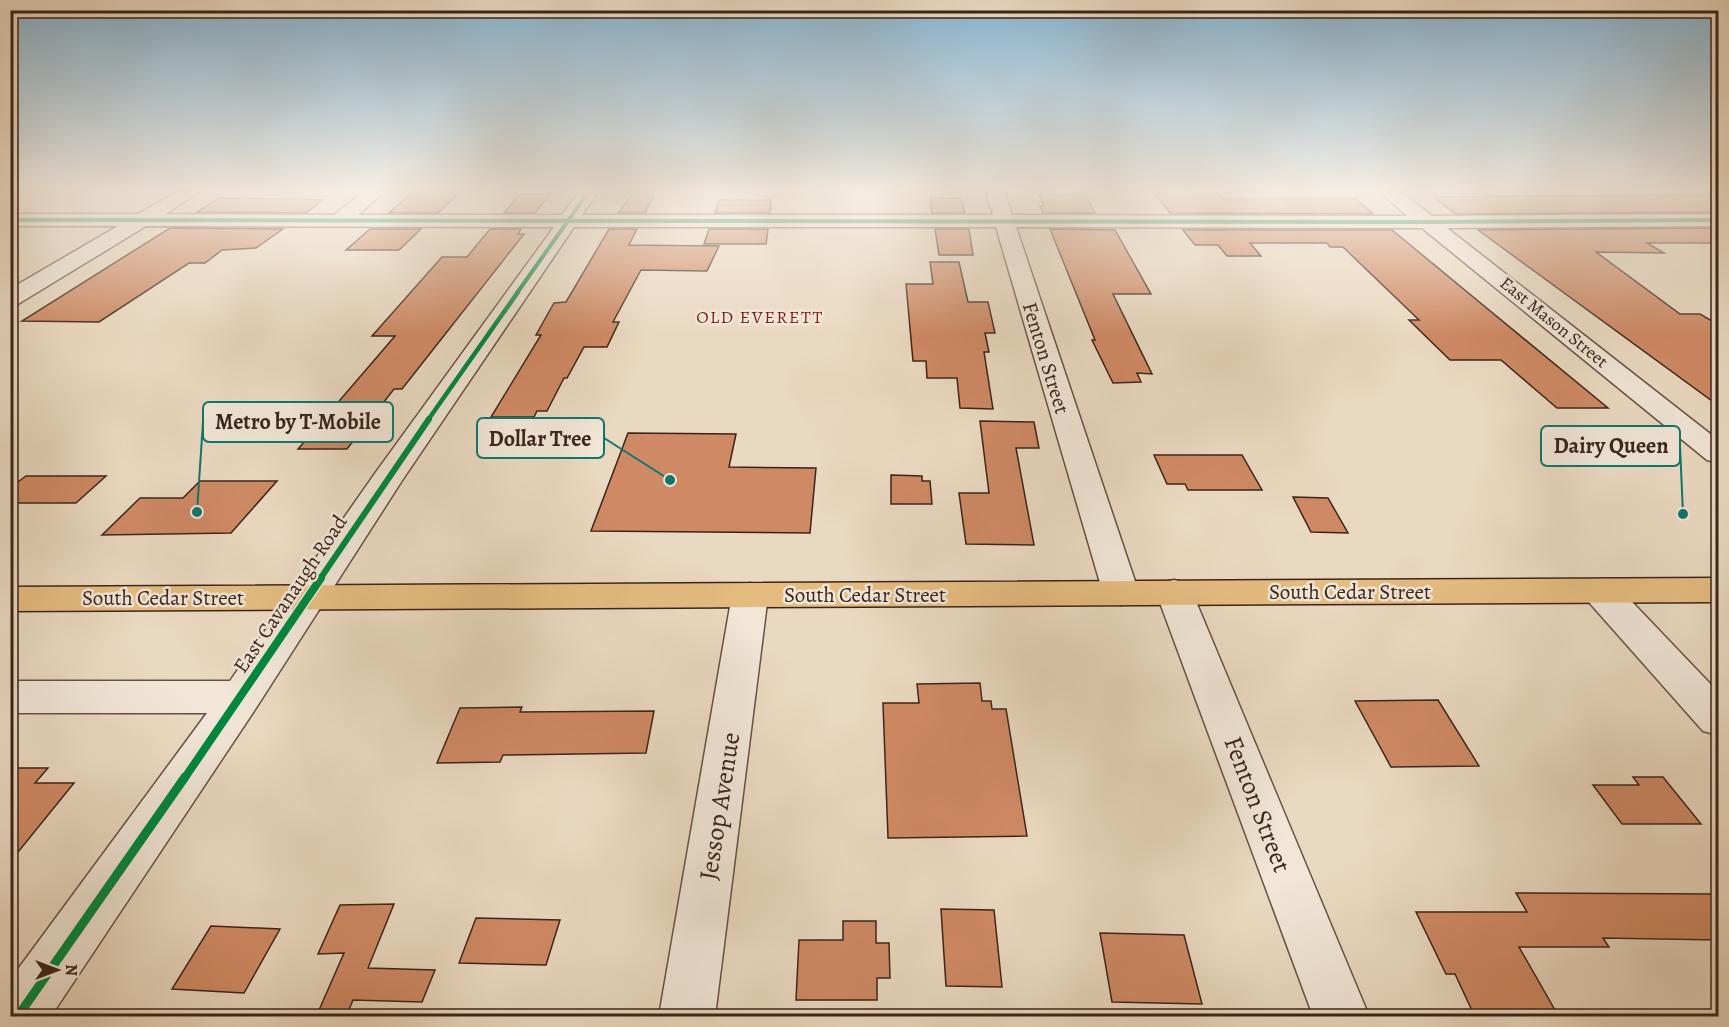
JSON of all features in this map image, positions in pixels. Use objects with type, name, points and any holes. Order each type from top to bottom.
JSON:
[{"type":"main road","name":"South Cedar Street","points":[[10,599],[1719,590]]},
{"type":"street","points":[[10,299],[111,239]]},
{"type":"street","name":"East Cavanaugh Road","points":[[18,1017],[241,697],[306,598],[555,239]]},
{"type":"street","name":"Fenton Street","points":[[1009,239],[1121,592]]},
{"type":"street","name":"East Mason Street","points":[[1449,239],[1719,454]]},
{"type":"street","points":[[1600,591],[1719,719]]},
{"type":"street","name":"Fenton Street","points":[[1174,592],[1341,1017]]},
{"type":"street","name":"Jessop Avenue","points":[[687,1017],[750,595]]},
{"type":"street","points":[[10,697],[241,697]]},
{"type":"building","points":[[153,239],[269,239],[256,248],[222,250],[205,263],[189,263],[99,322],[22,321]]},
{"type":"building","points":[[359,239],[411,239],[399,250],[346,250]]},
{"type":"building","points":[[482,239],[520,239],[402,389],[394,389],[347,449],[298,449],[395,336],[372,336],[442,257],[467,257]]},
{"type":"building","points":[[603,239],[632,239],[629,245],[719,246],[707,271],[641,270],[613,322],[619,322],[607,347],[584,347],[547,411],[537,411],[534,417],[491,417],[541,335],[536,335],[554,303],[566,302]]},
{"type":"building","points":[[706,239],[767,239],[766,244],[704,244]]},
{"type":"building","points":[[937,239],[971,239],[973,255],[939,255]]},
{"type":"building","points":[[1054,239],[1120,239],[1151,294],[1113,294],[1152,374],[1137,373],[1141,382],[1113,383],[1092,340],[1095,340]]},
{"type":"building","points":[[1190,239],[1403,239],[1608,408],[1557,408],[1501,360],[1450,360],[1409,320],[1419,320],[1343,247],[1330,247],[1327,243],[1250,243],[1261,256],[1227,256],[1218,245],[1195,245]]},
{"type":"building","points":[[1490,239],[1719,239],[1719,243],[1647,243],[1664,253],[1596,252],[1680,314],[1700,314],[1719,325],[1719,406]]},
{"type":"building","points":[[930,262],[959,262],[968,302],[988,302],[995,333],[985,333],[989,352],[984,352],[993,409],[960,408],[957,378],[927,378],[926,361],[913,361],[906,284],[933,284]]},
{"type":"building","points":[[980,421],[1034,422],[1039,448],[1016,448],[1034,545],[966,544],[959,493],[989,493]]},
{"type":"building","points":[[628,433],[736,434],[729,467],[816,468],[810,533],[591,531]]},
{"type":"building","points":[[1154,455],[1242,455],[1262,490],[1188,490],[1185,484],[1167,484]]},
{"type":"building","points":[[891,475],[922,476],[922,481],[930,481],[932,504],[891,504]]},
{"type":"building","points":[[26,476],[106,476],[76,503],[10,503],[10,488]]},
{"type":"building","points":[[200,481],[277,481],[231,533],[102,535],[140,498],[183,498]]},
{"type":"building","points":[[1293,497],[1328,498],[1348,533],[1311,532]]},
{"type":"building","points":[[980,683],[982,701],[991,701],[992,709],[1006,709],[1027,836],[888,838],[883,703],[919,703],[917,684]]},
{"type":"building","points":[[1438,700],[1479,766],[1391,767],[1355,701]]},
{"type":"building","points":[[522,707],[520,712],[654,711],[646,753],[503,755],[500,762],[437,763],[460,708]]},
{"type":"building","points":[[10,768],[48,768],[35,783],[74,783],[10,862]]},
{"type":"building","points":[[1633,777],[1663,777],[1701,824],[1622,824],[1593,785],[1639,785]]},
{"type":"building","points":[[1516,893],[1719,894],[1719,940],[1603,938],[1609,947],[1519,947],[1559,1017],[1475,1017],[1455,974],[1446,974],[1416,912],[1527,912]]},
{"type":"building","points":[[394,904],[368,968],[435,970],[422,1002],[353,1000],[346,1017],[316,1017],[344,953],[318,954],[340,905]]},
{"type":"building","points":[[941,909],[994,910],[1002,987],[946,986]]},
{"type":"building","points":[[476,918],[560,920],[546,965],[459,963]]},
{"type":"building","points":[[843,921],[876,921],[876,943],[889,943],[890,978],[877,978],[877,1000],[796,1000],[799,940],[843,940]]},
{"type":"building","points":[[211,926],[280,929],[244,993],[172,989]]},
{"type":"building","points":[[1100,933],[1184,935],[1202,1004],[1112,1002]]},
{"type":"cycle path","points":[[18,1016],[241,697],[387,479],[555,239]]},
{"type":"place","name":"Dollar Tree","points":[[670,480]]},
{"type":"place","name":"Metro by T-Mobile","points":[[197,512]]},
{"type":"place","name":"Dairy Queen","points":[[1683,514]]},
{"type":"district","name":"OLD EVERETT","points":[[760,317]]}]
